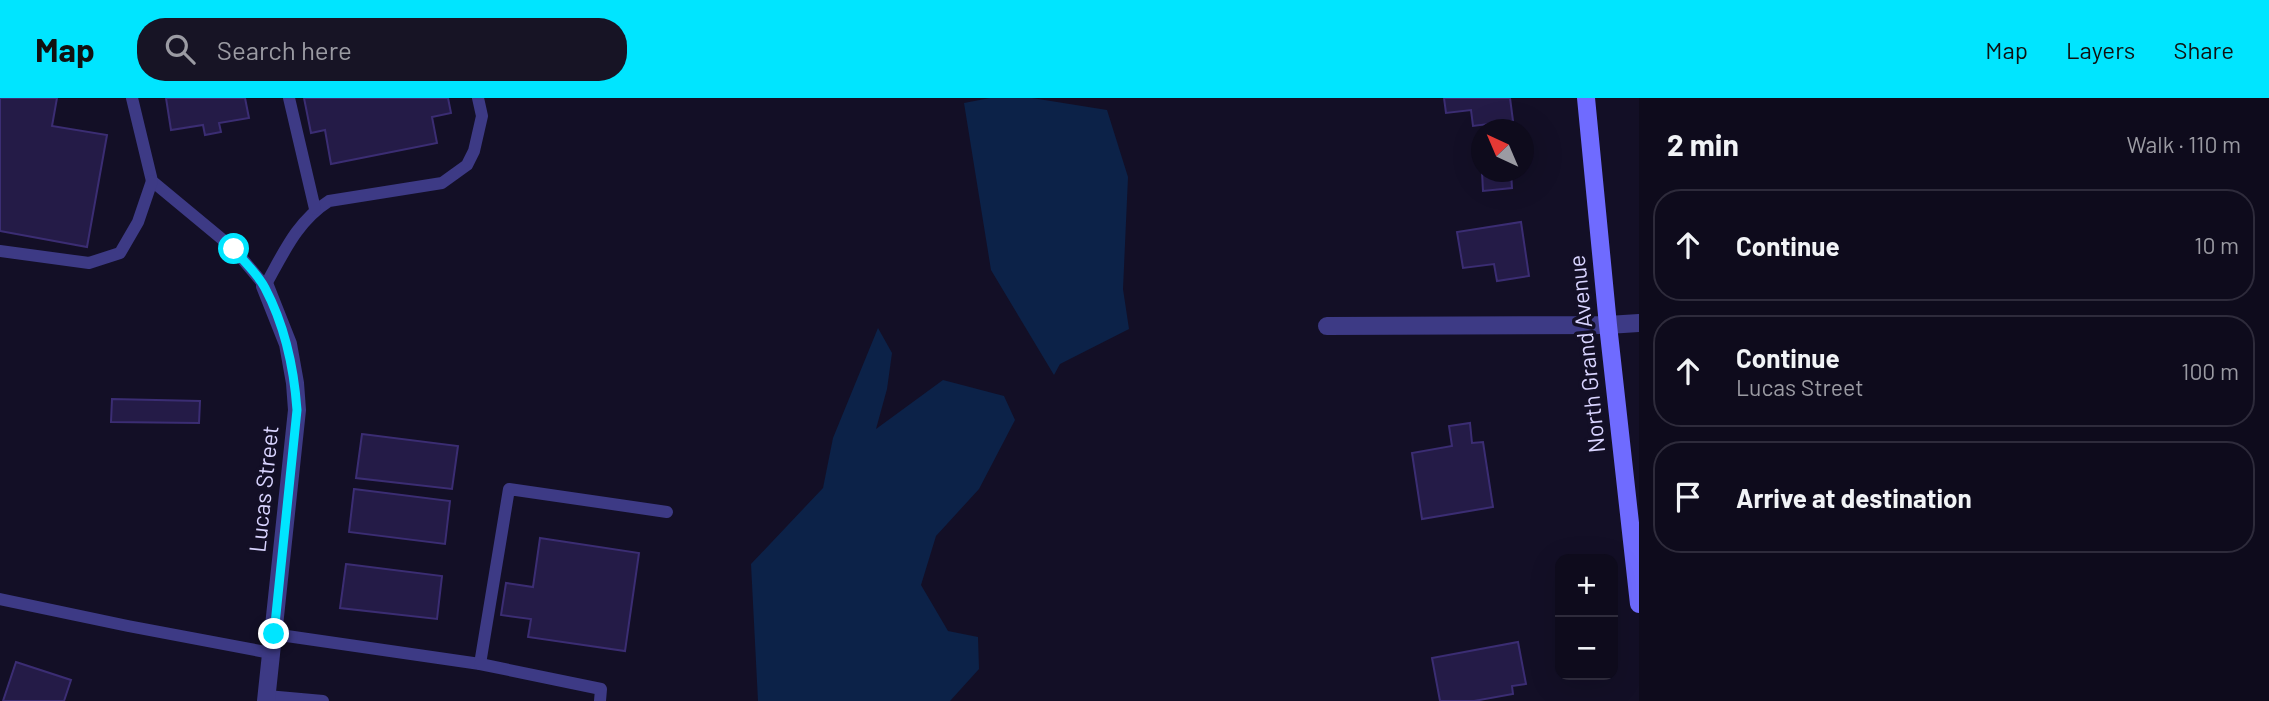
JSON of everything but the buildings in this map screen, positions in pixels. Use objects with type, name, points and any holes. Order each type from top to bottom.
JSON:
[{"type":"main road","name":"North Grand Avenue","points":[[1586,98],[1639,604]]},
{"type":"street","name":"Lucas Street","points":[[265,286],[288,344],[297,410],[267,698]]},
{"type":"street","points":[[1327,326],[1639,323]]},
{"type":"lane","points":[[0,251],[89,263],[120,253],[138,222],[152,181],[132,98]]},
{"type":"lane","points":[[289,98],[315,209]]},
{"type":"lane","points":[[152,181],[234,249],[265,286],[303,221],[315,209],[329,201],[442,183],[467,165],[474,151],[482,116],[478,98]]},
{"type":"lane","points":[[480,664],[509,489],[667,512]]},
{"type":"lane","points":[[0,599],[271,653]]},
{"type":"lane","points":[[274,634],[480,664],[601,689],[600,701]]},
{"type":"lane","points":[[267,698],[323,701]]},
{"type":"water","points":[[990,98],[1032,98],[1107,110],[1128,177],[1123,289],[1129,329],[1060,364],[1054,375],[991,270],[964,103]]},
{"type":"water","points":[[878,328],[892,353],[887,389],[876,429],[943,380],[1004,396],[1015,420],[979,489],[936,536],[921,585],[948,631],[978,637],[979,669],[950,701],[758,701],[751,564],[823,488],[833,438]]},
{"type":"route","points":[[234,249],[265,286],[288,344],[295,383],[297,410],[274,634]]}]
